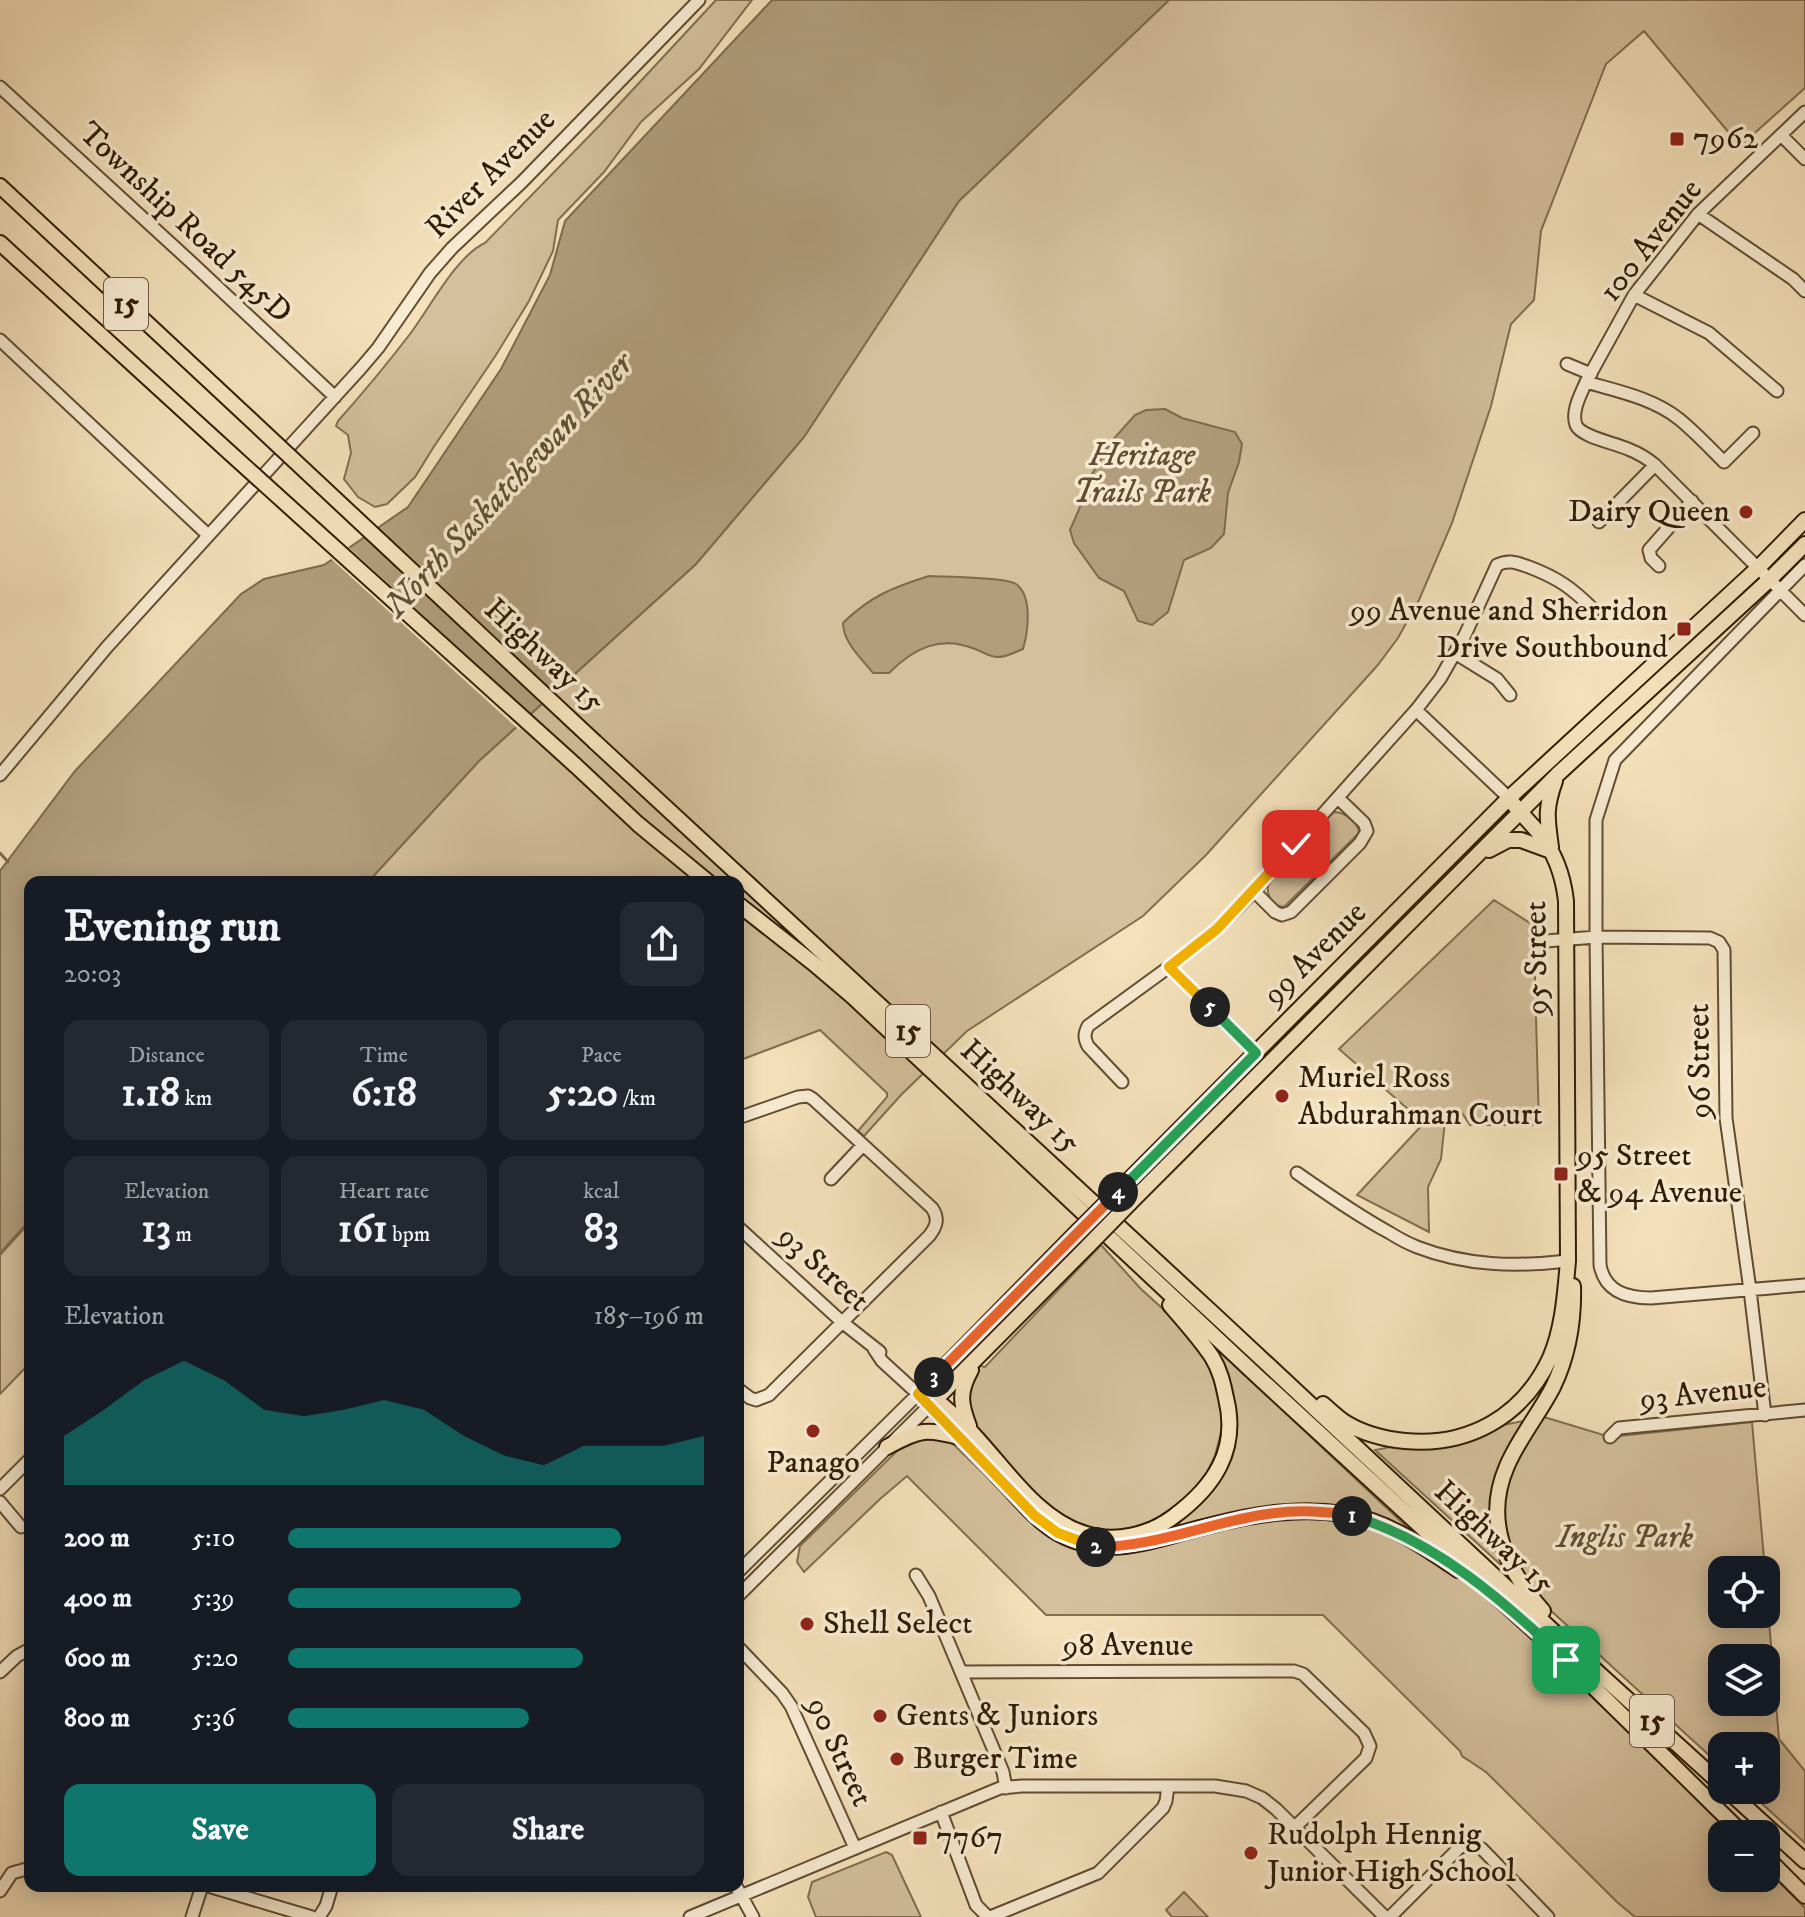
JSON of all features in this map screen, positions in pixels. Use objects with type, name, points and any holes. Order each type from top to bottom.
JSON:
[{"type":"main road","name":"Highway 15","points":[[0,186],[740,876]]},
{"type":"main road","name":"Highway 15","points":[[0,243],[638,824],[701,876]]},
{"type":"main road","name":"99 Avenue","points":[[921,1391],[1509,798],[1758,568],[1805,520]]},
{"type":"main road","name":"99 Avenue","points":[[933,1402],[1558,774],[1774,585],[1805,544]]},
{"type":"main road","points":[[1476,857],[1508,840],[1521,840],[1552,851],[1547,811],[1558,774]]},
{"type":"main road","name":"95 Street","points":[[1509,798],[1552,851],[1563,876],[1567,940],[1568,1261]]},
{"type":"main road","name":"Highway 15","points":[[744,880],[1708,1772]]},
{"type":"main road","name":"Highway 15","points":[[744,909],[853,997],[1256,1375],[1513,1610],[1729,1820]]},
{"type":"main road","points":[[1220,1320],[1346,1423],[1391,1439],[1424,1442],[1457,1438],[1501,1418],[1523,1399],[1540,1375],[1550,1357],[1562,1319],[1568,1261]]},
{"type":"main road","points":[[1568,1261],[1573,1275],[1571,1336],[1553,1386],[1508,1464],[1500,1485],[1496,1510],[1499,1540],[1513,1569],[1529,1595],[1581,1657]]},
{"type":"main road","points":[[933,1402],[1040,1508],[1062,1524],[1086,1534],[1107,1538],[1150,1531],[1169,1521],[1193,1503],[1213,1480],[1225,1457],[1230,1436],[1228,1406],[1221,1375],[1213,1359],[1140,1266]]},
{"type":"main road","points":[[977,1357],[962,1386],[967,1434],[1035,1516],[1058,1533],[1095,1547],[1128,1545],[1281,1511],[1346,1514],[1380,1524],[1422,1546],[1513,1610]]},
{"type":"main road","points":[[887,1447],[913,1433],[924,1431],[967,1434]]},
{"type":"main road","points":[[1742,1804],[1805,1861]]},
{"type":"main road","points":[[1780,1871],[1805,1896]]},
{"type":"street","name":"River Avenue","points":[[0,775],[107,647],[370,358],[430,273],[452,248],[522,182],[699,0]]},
{"type":"street","name":"Township Road 545D","points":[[0,87],[335,397]]},
{"type":"street","name":"100 Avenue","points":[[1655,465],[1624,447],[1586,434],[1576,425],[1575,412],[1588,378],[1634,295],[1698,214],[1805,112]]},
{"type":"street","points":[[1781,135],[1805,159]]},
{"type":"street","points":[[1698,214],[1793,279],[1805,291]]},
{"type":"street","points":[[1634,295],[1709,333],[1777,391]]},
{"type":"street","points":[[0,340],[208,535]]},
{"type":"street","points":[[1567,364],[1588,378],[1666,411],[1724,462],[1753,433]]},
{"type":"street","points":[[1599,522],[1655,465],[1805,615]]},
{"type":"street","points":[[1659,566],[1651,558],[1649,550],[1692,501]]},
{"type":"street","points":[[1122,1082],[1088,1046],[1085,1032],[1088,1026],[1217,929],[1338,798],[1440,679],[1497,565],[1513,562],[1552,576],[1576,592],[1594,610]]},
{"type":"street","name":"99 Avenue","points":[[1615,760],[1774,585],[1805,565]]},
{"type":"street","points":[[1455,653],[1497,679],[1510,695]]},
{"type":"street","name":"95 Street","points":[[1416,710],[1509,798]]},
{"type":"street","name":"95 Street","points":[[1615,760],[1596,820],[1600,1268],[1609,1285],[1629,1296],[1661,1298],[1750,1290]]},
{"type":"street","points":[[1254,891],[1275,912],[1282,915],[1291,912],[1360,843],[1367,831],[1364,823],[1338,798]]},
{"type":"street","points":[[1546,941],[1596,937]]},
{"type":"street","name":"96 Street","points":[[1596,937],[1710,938],[1722,945],[1724,950],[1726,1118],[1765,1415]]},
{"type":"street","points":[[1169,967],[1256,1053]]},
{"type":"street","points":[[744,1116],[808,1096],[932,1208],[937,1224],[929,1236],[769,1395],[756,1400],[744,1394]]},
{"type":"street","points":[[831,1179],[863,1145]]},
{"type":"street","points":[[1297,1173],[1356,1215],[1414,1246],[1441,1255],[1514,1266],[1568,1261]]},
{"type":"street","name":"93 Street","points":[[744,1232],[842,1322],[886,1356],[933,1402]]},
{"type":"street","points":[[1750,1290],[1805,1285]]},
{"type":"street","name":"99 Avenue","points":[[744,1566],[921,1391]]},
{"type":"street","name":"99 Avenue","points":[[744,1590],[933,1402]]},
{"type":"street","name":"93 Avenue","points":[[1610,1437],[1619,1428],[1805,1410]]},
{"type":"street","points":[[0,1489],[24,1465]]},
{"type":"street","points":[[0,1502],[21,1527]]},
{"type":"street","points":[[916,1575],[929,1596],[962,1672],[1003,1772],[1006,1788]]},
{"type":"street","points":[[0,1672],[24,1652]]},
{"type":"street","name":"90 Street","points":[[744,1653],[787,1698],[855,1848]]},
{"type":"street","name":"98 Avenue","points":[[962,1672],[1294,1671],[1303,1674],[1364,1733],[1370,1746],[1366,1758],[1295,1827]]},
{"type":"street","points":[[941,1812],[976,1905],[989,1917],[1098,1873],[1163,1808],[1168,1786]]},
{"type":"street","points":[[744,1888],[855,1848],[993,1790],[1225,1787],[1246,1791],[1269,1803],[1387,1917],[1459,1848],[1469,1844],[1482,1849],[1548,1917]]},
{"type":"street","points":[[0,1891],[12,1873],[24,1870]]},
{"type":"street","points":[[192,1917],[202,1892]]},
{"type":"street","points":[[226,1892],[312,1917]]},
{"type":"street","points":[[319,1917],[330,1892]]},
{"type":"street","points":[[690,1917],[735,1892]]},
{"type":"street","points":[[740,1892],[753,1917]]},
{"type":"green space","points":[[716,0],[752,0],[699,69],[641,122],[604,172],[558,220],[553,251],[529,301],[415,477],[387,504],[375,507],[358,497],[344,479],[351,453],[348,435],[336,426],[338,421],[401,345],[464,259],[485,243],[600,125]]},
{"type":"green space","name":"Heritage Trails Park","points":[[1169,0],[1805,0],[1805,88],[1740,146],[1644,31],[1606,64],[1541,231],[1534,300],[1511,324],[1491,406],[1452,523],[1419,600],[1398,638],[1377,666],[1206,855],[1143,916],[967,1031],[864,1136],[858,1131],[887,1097],[887,1093],[820,1030],[744,1059],[744,876],[374,876],[479,761],[696,564],[804,437],[959,201]]},
{"type":"green space","points":[[1335,812],[1351,819],[1359,833],[1284,907],[1274,905],[1268,890],[1270,881]]},
{"type":"green space","points":[[1494,900],[1544,932],[1543,945],[1534,945],[1539,1125],[1470,1125],[1460,1110],[1446,1111],[1441,1159],[1428,1187],[1429,1232],[1357,1195],[1424,1123],[1339,1049]]},
{"type":"green space","points":[[24,1229],[24,1369],[0,1394],[0,1255]]},
{"type":"green space","points":[[1101,1245],[1203,1353],[1220,1394],[1222,1428],[1215,1456],[1207,1472],[1183,1504],[1139,1530],[1112,1534],[1073,1526],[1044,1504],[977,1432],[969,1417],[966,1389],[980,1366],[985,1367]]},
{"type":"green space","points":[[1214,1348],[1424,1543],[1353,1513],[1179,1527],[1180,1521],[1193,1508],[1228,1458]]},
{"type":"green space","name":"Inglis Park","points":[[1544,1417],[1610,1437],[1752,1422],[1764,1556],[1708,1556],[1708,1628],[1770,1628],[1771,1644],[1708,1644],[1708,1716],[1777,1716],[1778,1732],[1708,1732],[1708,1754],[1375,1450]]},
{"type":"green space","name":"Inglis Park","points":[[924,1437],[950,1441],[1042,1530],[1129,1548],[1293,1515],[1351,1519],[1423,1549],[1479,1592],[1564,1668],[1718,1820],[1708,1820],[1708,1892],[1780,1892],[1780,1883],[1805,1908],[1805,1917],[1635,1917],[1486,1772],[1462,1756],[1323,1615],[1046,1615],[907,1476],[804,1572],[797,1562],[800,1546],[902,1446]]},
{"type":"green space","name":"Inglis Park","points":[[1780,1740],[1805,1771],[1805,1843],[1762,1804],[1780,1804]]},
{"type":"green space","points":[[886,1852],[892,1855],[921,1917],[816,1917],[808,1897],[812,1882]]},
{"type":"green space","points":[[1184,1892],[1208,1917],[1172,1917],[1166,1910]]},
{"type":"water","name":"North Saskatchewan River","points":[[772,0],[1169,0],[959,201],[804,437],[696,564],[479,761],[374,876],[24,876],[24,1227],[0,1253],[0,871],[75,771],[241,594],[264,579],[324,565],[408,507],[501,369],[550,275],[565,221]]},
{"type":"water","points":[[1165,409],[1182,418],[1235,432],[1242,444],[1228,493],[1224,534],[1211,548],[1184,560],[1168,612],[1152,625],[1138,621],[1124,591],[1099,578],[1074,543],[1070,530],[1080,507],[1083,490],[1109,444],[1135,415],[1146,410]]},
{"type":"water","points":[[929,576],[988,579],[1016,584],[1027,605],[1023,649],[998,657],[962,645],[939,644],[918,651],[889,673],[873,673],[849,643],[843,623],[883,594]]},
{"type":"pier","points":[[346,545],[534,717],[519,730],[329,557]]},
{"type":"waterway","points":[[0,853],[8,862]]},
{"type":"place","name":"7962","points":[[1677,139]]},
{"type":"place","name":"Dairy Queen","points":[[1746,512]]},
{"type":"place","name":"99 Avenue and Sherridon Drive Southbound","points":[[1684,629]]},
{"type":"place","name":"Muriel Ross Abdurahman Court","points":[[1282,1096]]},
{"type":"place","name":"95 Street & 94 Avenue","points":[[1561,1174]]},
{"type":"place","name":"Panago","points":[[813,1431]]},
{"type":"place","name":"Shell Select","points":[[807,1624]]},
{"type":"place","name":"Gents & Juniors","points":[[880,1716]]},
{"type":"place","name":"Burger Time","points":[[897,1759]]},
{"type":"place","name":"7767","points":[[920,1838]]},
{"type":"place","name":"Rudolph Hennig Junior High School","points":[[1251,1853]]},
{"type":"route","points":[[1296,844],[1217,929],[1169,967],[1256,1053],[918,1394],[1035,1516],[1071,1539],[1095,1547],[1128,1545],[1281,1511],[1346,1514],[1380,1524],[1422,1546],[1513,1610],[1566,1660]]}]
